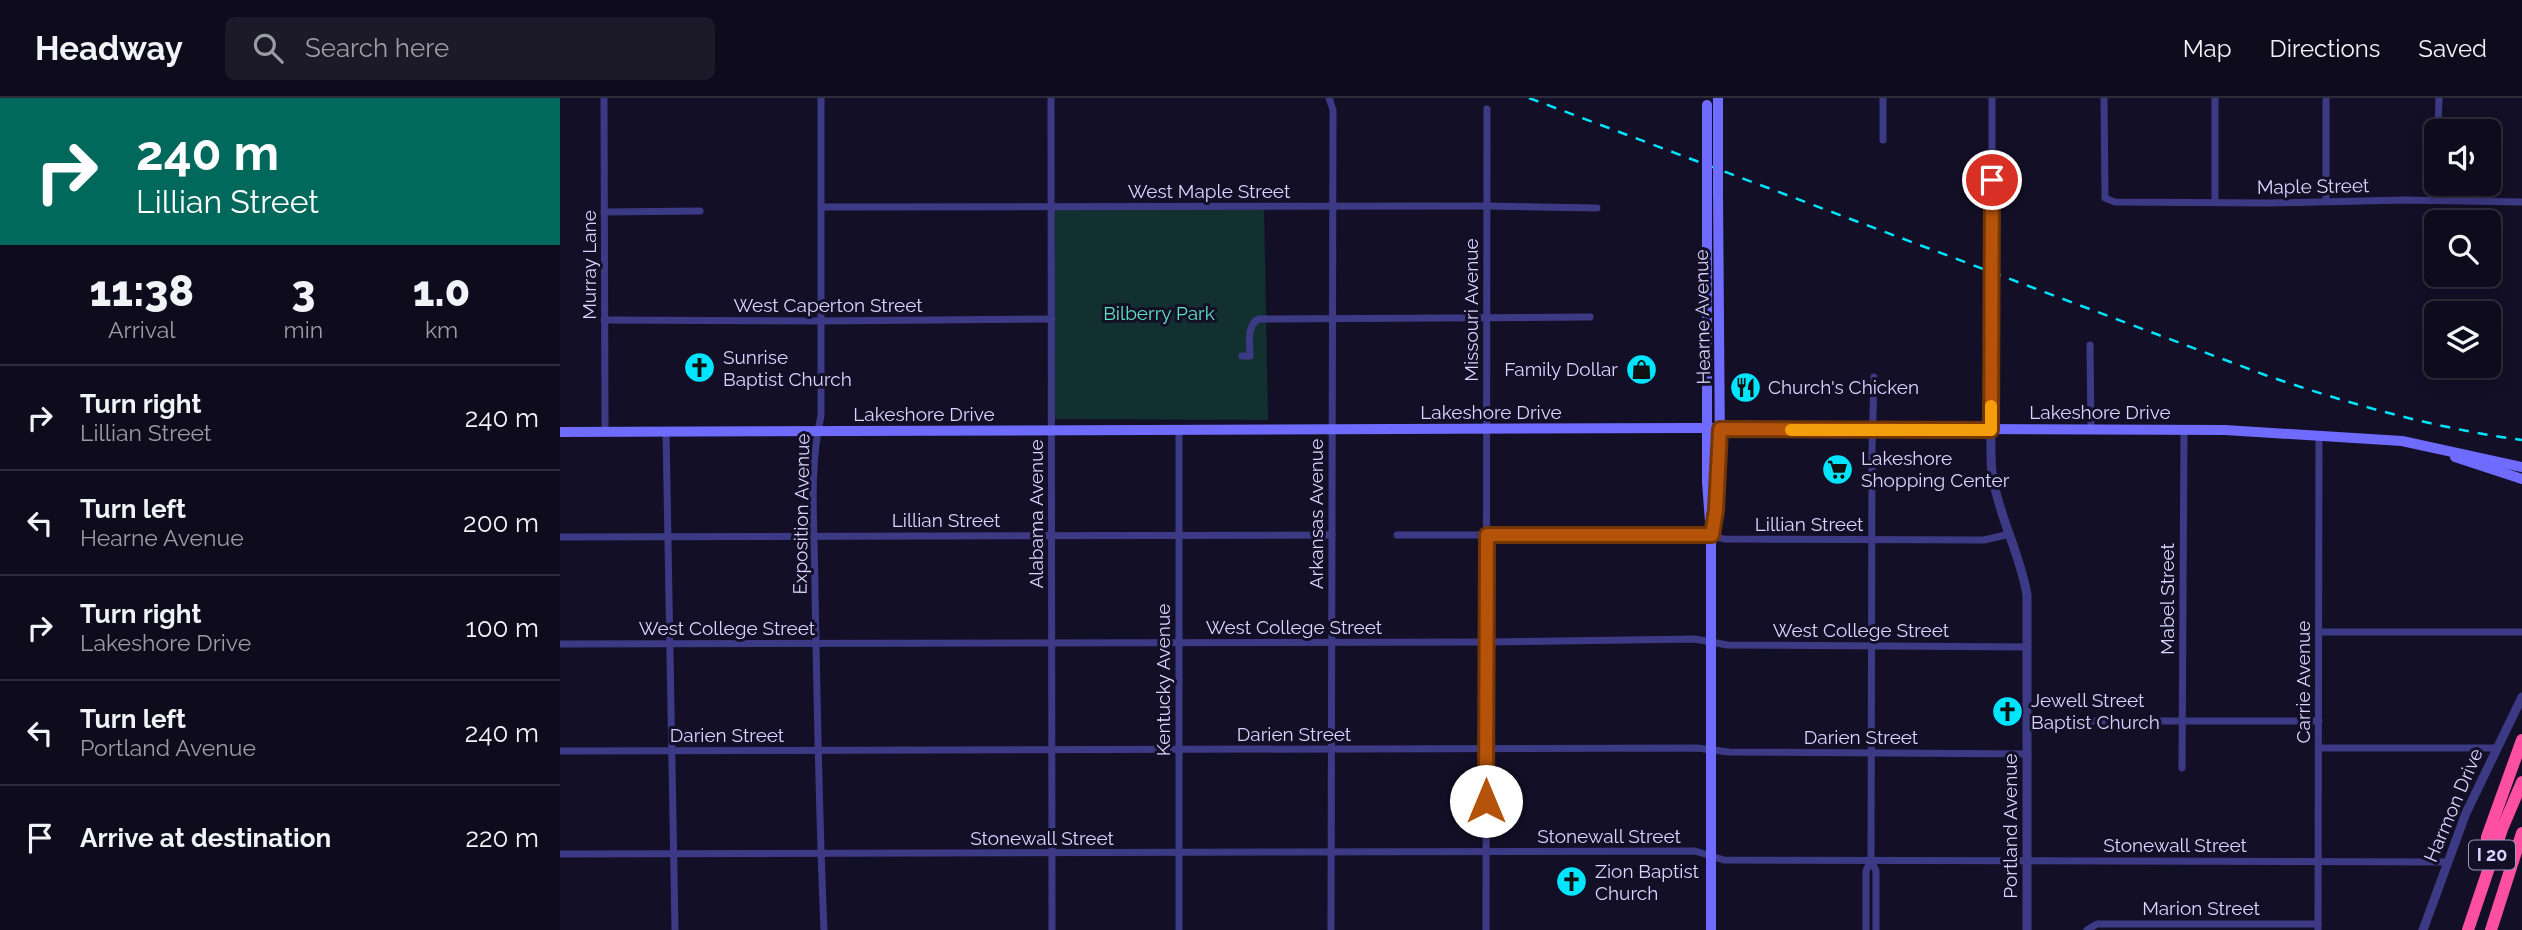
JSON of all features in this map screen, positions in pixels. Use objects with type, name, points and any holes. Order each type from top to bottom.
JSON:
[{"type":"highway","points":[[2485,874],[2487,837],[2522,740]]},
{"type":"highway","name":"I 20","points":[[2468,930],[2485,874],[2522,782]]},
{"type":"highway","name":"I 20","points":[[2491,930],[2520,840]]},
{"type":"main road","name":"Hearne Avenue","points":[[1707,101],[1707,429],[1708,512],[1712,535]]},
{"type":"main road","name":"Hearne Avenue","points":[[1711,930],[1712,535],[1716,510],[1720,429],[1718,103]]},
{"type":"main road","points":[[1706,324],[1720,324]]},
{"type":"main road","name":"Lakeshore Drive","points":[[560,432],[2184,429],[2402,441],[2522,467]]},
{"type":"main road","name":"Lakeshore Drive","points":[[2421,445],[2522,479]]},
{"type":"street","name":"Murray Lane","points":[[604,98],[605,432]]},
{"type":"street","name":"Exposition Avenue","points":[[821,98],[821,416],[815,450],[815,536],[824,930]]},
{"type":"street","name":"Alabama Avenue","points":[[1051,98],[1052,930]]},
{"type":"street","name":"Arkansas Avenue","points":[[1329,98],[1333,110],[1331,930]]},
{"type":"street","points":[[1882,98],[1882,140]]},
{"type":"street","name":"Portland Avenue","points":[[1992,98],[1993,480],[2024,574],[2028,647],[2027,930]]},
{"type":"street","name":"Maple Street","points":[[2104,98],[2105,198],[2119,203],[2435,200],[2522,202]]},
{"type":"street","points":[[2215,98],[2215,202]]},
{"type":"street","points":[[2326,98],[2326,201]]},
{"type":"street","points":[[2438,119],[2439,98]]},
{"type":"street","name":"Missouri Avenue","points":[[1486,930],[1488,109]]},
{"type":"street","points":[[2435,196],[2435,200]]},
{"type":"street","name":"West Maple Street","points":[[821,207],[1487,205],[1597,208]]},
{"type":"street","points":[[604,212],[700,211]]},
{"type":"street","points":[[1242,356],[1250,356],[1252,323],[1258,319],[1590,317]]},
{"type":"street","name":"West Caperton Street","points":[[604,320],[1052,319]]},
{"type":"street","points":[[2090,345],[2091,429]]},
{"type":"street","points":[[1866,930],[1866,872],[1871,860],[1874,377]]},
{"type":"street","name":"Mabel Street","points":[[2182,768],[2184,429]]},
{"type":"street","name":"Kentucky Avenue","points":[[1179,430],[1179,930]]},
{"type":"street","points":[[666,432],[676,930]]},
{"type":"street","name":"Carrie Avenue","points":[[2318,927],[2319,435]]},
{"type":"street","name":"Lillian Street","points":[[1397,535],[1712,535],[1724,539],[1984,540],[2010,534]]},
{"type":"street","name":"Lillian Street","points":[[560,537],[1332,535]]},
{"type":"street","points":[[2319,632],[2522,632]]},
{"type":"street","name":"West College Street","points":[[560,644],[1695,639],[1727,646],[2028,647]]},
{"type":"street","name":"Harmon Drive","points":[[2423,930],[2466,813],[2522,697]]},
{"type":"street","points":[[2028,721],[2319,721]]},
{"type":"street","name":"Darien Street","points":[[560,751],[1697,748],[2028,754]]},
{"type":"street","points":[[2319,748],[2496,748]]},
{"type":"street","name":"Stonewall Street","points":[[560,854],[1695,851],[1724,860],[2447,862]]},
{"type":"street","points":[[1871,860],[1876,871],[1876,930]]},
{"type":"street","name":"Marion Street","points":[[2087,930],[2097,924],[2318,927]]},
{"type":"green space","name":"Bilberry Park","points":[[1264,206],[1268,420],[1052,419],[1052,207]]},
{"type":"railway","points":[[1529,98],[2265,375],[2392,414],[2522,440]]},
{"type":"slow traffic","points":[[1791,430],[1991,430],[1991,406]]},
{"type":"place","name":"Sunrise Baptist Church","points":[[700,368]]},
{"type":"place","name":"Family Dollar","points":[[1641,369]]},
{"type":"place","name":"Church's Chicken","points":[[1745,387]]},
{"type":"place","name":"Lakeshore Shopping Center","points":[[1838,469]]},
{"type":"place","name":"Jewell Street Baptist Church","points":[[2008,711]]},
{"type":"place","name":"Zion Baptist Church","points":[[1572,882]]},
{"type":"route","points":[[1486,801],[1487,535],[1712,535],[1716,510],[1720,429],[1991,430],[1992,180]]}]
